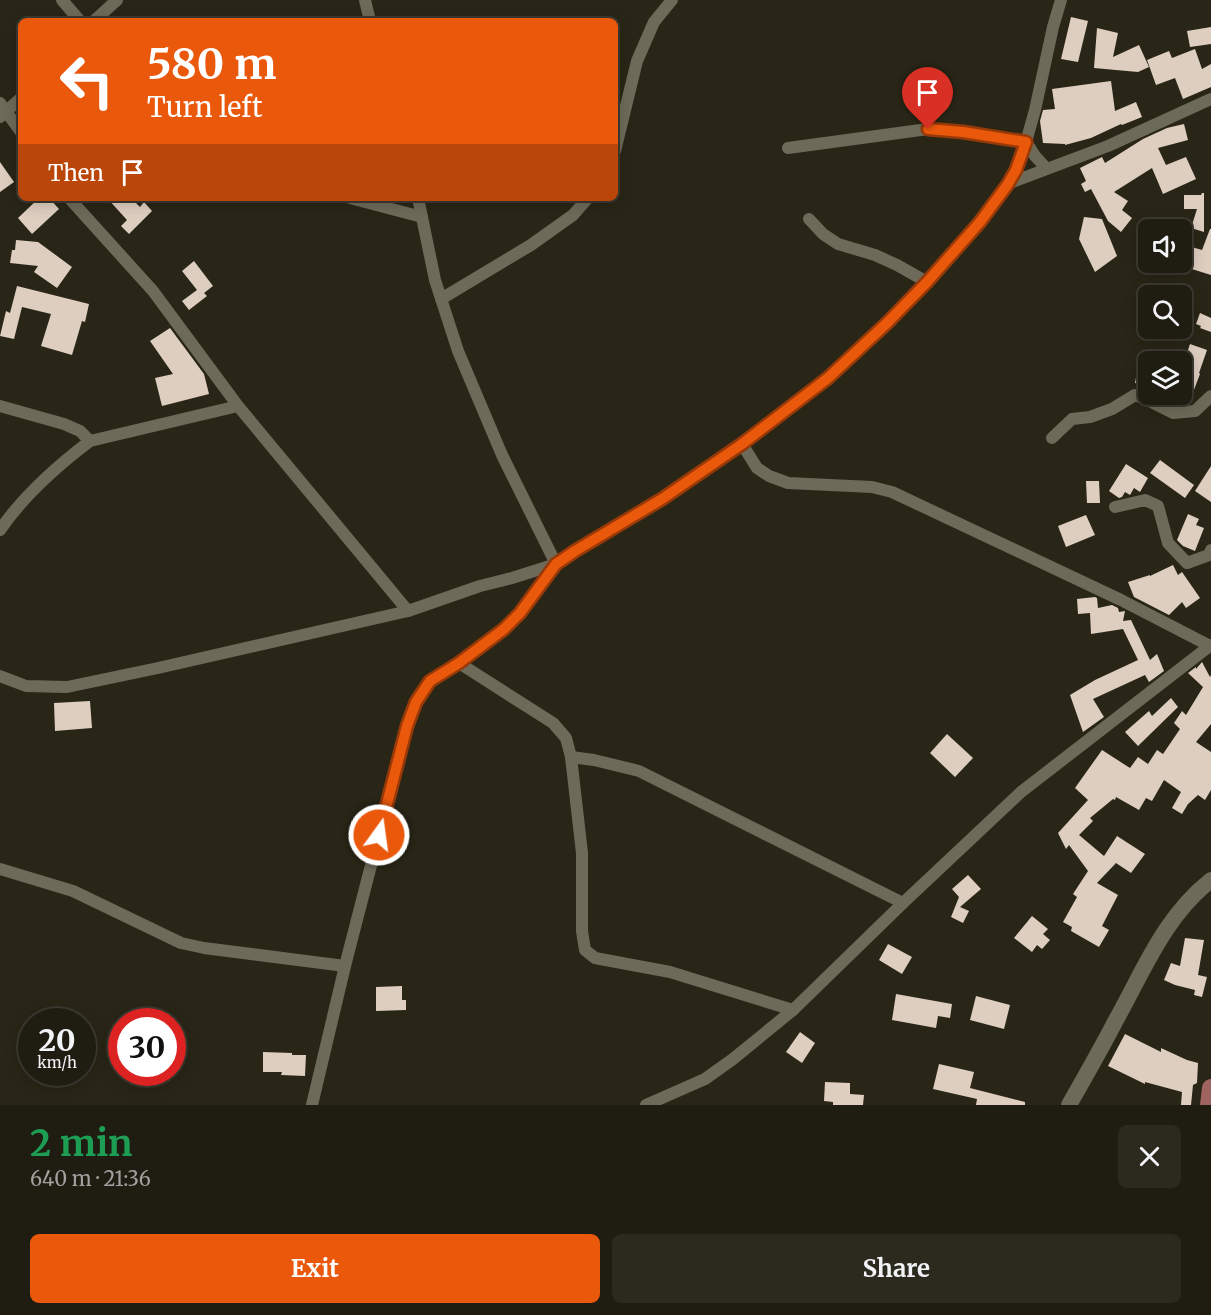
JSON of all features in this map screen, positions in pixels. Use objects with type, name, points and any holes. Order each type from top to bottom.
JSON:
[{"type":"main road","points":[[1069,1105],[1158,940],[1172,920],[1211,880]]},
{"type":"main road","points":[[1189,902],[1211,892]]},
{"type":"street","points":[[62,0],[77,18]]},
{"type":"street","points":[[97,18],[117,0]]},
{"type":"street","points":[[365,0],[369,18]]},
{"type":"street","points":[[618,140],[637,61],[654,22],[672,0]]},
{"type":"street","points":[[0,676],[26,686],[67,687],[408,611],[480,585],[556,564],[662,499],[742,444],[828,378],[927,282],[980,222],[1008,184],[1018,164],[1035,110],[1061,0]]},
{"type":"street","points":[[1008,184],[1108,146],[1211,99]]},
{"type":"street","points":[[18,100],[2,110],[18,129]]},
{"type":"street","points":[[788,148],[928,129],[1026,142],[1046,168]]},
{"type":"street","points":[[72,201],[153,291],[238,406],[408,611]]},
{"type":"street","points":[[361,201],[422,217]]},
{"type":"street","points":[[419,201],[435,280],[458,351],[502,455],[556,564]]},
{"type":"street","points":[[441,299],[531,245],[573,215],[585,201]]},
{"type":"street","points":[[809,219],[823,234],[838,244],[875,255],[927,282]]},
{"type":"street","points":[[1052,438],[1072,419],[1090,417],[1112,410],[1135,395],[1173,413],[1195,411],[1211,396]]},
{"type":"street","points":[[0,406],[64,424],[80,431],[90,441]]},
{"type":"street","points":[[0,530],[12,512],[38,485],[90,441],[238,406]]},
{"type":"street","points":[[646,1105],[705,1079],[733,1059],[793,1010],[1021,792],[1211,646],[1121,600],[892,492],[872,487],[788,483],[769,476],[757,468],[742,444]]},
{"type":"street","points":[[1115,507],[1145,500],[1158,506],[1168,543],[1187,563],[1209,555],[1211,550]]},
{"type":"street","points":[[312,1105],[345,966],[407,726],[416,702],[430,681],[459,663],[504,629],[520,613],[556,564]]},
{"type":"street","points":[[459,663],[553,723],[566,738],[571,757],[582,853],[582,931],[585,950],[595,958],[669,972],[793,1010]]},
{"type":"street","points":[[571,757],[639,771],[903,903]]},
{"type":"street","points":[[0,868],[74,891],[181,943],[345,966]]},
{"type":"building","points":[[1071,17],[1088,21],[1078,62],[1061,59]]},
{"type":"building","points":[[1211,27],[1211,44],[1190,47],[1187,31]]},
{"type":"building","points":[[1097,28],[1118,33],[1113,57],[1139,45],[1149,67],[1138,72],[1094,68]]},
{"type":"building","points":[[1195,49],[1202,69],[1211,64],[1211,87],[1183,99],[1175,78],[1156,85],[1147,60],[1169,51],[1172,58]]},
{"type":"building","points":[[1111,81],[1115,111],[1136,102],[1142,117],[1091,138],[1065,145],[1043,143],[1040,121],[1043,110],[1055,109],[1052,89]]},
{"type":"building","points":[[1184,124],[1188,140],[1158,148],[1166,165],[1186,157],[1196,179],[1163,194],[1152,168],[1114,192],[1128,201],[1122,210],[1132,218],[1121,232],[1108,221],[1091,189],[1085,192],[1081,184],[1086,181],[1080,168],[1102,157],[1105,163],[1143,139],[1167,128]]},
{"type":"building","points":[[0,162],[14,182],[0,192]]},
{"type":"building","points":[[1204,193],[1204,232],[1192,228],[1197,209],[1184,209],[1184,195]]},
{"type":"building","points":[[36,201],[52,201],[59,209],[32,234],[18,218]]},
{"type":"building","points":[[110,201],[134,201],[140,207],[144,202],[152,211],[129,234],[121,226],[127,220]]},
{"type":"building","points":[[1084,217],[1102,219],[1117,256],[1095,272],[1079,239]]},
{"type":"building","points":[[1211,229],[1211,275],[1192,269],[1192,247],[1202,250]]},
{"type":"building","points":[[16,240],[38,242],[72,267],[57,288],[34,272],[38,266],[10,263]]},
{"type":"building","points":[[194,261],[213,286],[204,293],[207,296],[189,310],[182,301],[197,290],[182,271]]},
{"type":"building","points":[[17,286],[89,304],[85,322],[82,321],[72,355],[41,346],[51,314],[22,307],[14,339],[0,336],[6,311],[10,313]]},
{"type":"building","points":[[1200,313],[1211,318],[1211,332],[1196,324]]},
{"type":"building","points":[[170,328],[204,374],[209,394],[162,406],[155,378],[173,374],[150,341]]},
{"type":"building","points":[[1190,344],[1207,350],[1192,395],[1192,351],[1188,351]]},
{"type":"building","points":[[1138,367],[1138,384],[1135,383]]},
{"type":"building","points":[[1160,460],[1194,485],[1185,498],[1150,473]]},
{"type":"building","points":[[1126,464],[1148,478],[1140,492],[1134,488],[1130,495],[1125,492],[1119,498],[1109,491]]},
{"type":"building","points":[[1211,466],[1211,502],[1195,491]]},
{"type":"building","points":[[1086,481],[1099,481],[1100,503],[1087,503]]},
{"type":"building","points":[[1188,514],[1199,519],[1196,525],[1204,528],[1195,551],[1183,546],[1177,540]]},
{"type":"building","points":[[1086,515],[1095,535],[1066,547],[1058,526]]},
{"type":"building","points":[[1173,565],[1178,575],[1182,572],[1200,598],[1186,608],[1182,602],[1169,615],[1134,597],[1128,582],[1150,576]]},
{"type":"building","points":[[1095,597],[1098,608],[1112,605],[1118,608],[1119,612],[1125,611],[1123,621],[1131,620],[1150,660],[1157,654],[1164,671],[1149,682],[1145,675],[1093,699],[1104,717],[1083,732],[1070,695],[1095,680],[1138,660],[1123,629],[1091,634],[1090,613],[1078,614],[1077,599]]},
{"type":"building","points":[[1202,662],[1210,677],[1211,675],[1211,724],[1196,742],[1211,752],[1211,790],[1205,800],[1198,795],[1188,804],[1182,814],[1172,808],[1181,792],[1164,780],[1152,801],[1146,798],[1139,810],[1116,797],[1090,818],[1093,821],[1079,835],[1104,856],[1117,836],[1145,854],[1131,873],[1116,863],[1097,883],[1118,895],[1102,926],[1109,930],[1099,947],[1071,931],[1072,927],[1063,922],[1077,897],[1073,894],[1088,871],[1069,845],[1066,849],[1058,833],[1088,800],[1075,788],[1102,750],[1130,768],[1138,757],[1148,764],[1157,750],[1163,754],[1180,729],[1174,723],[1182,711],[1186,715],[1203,687],[1188,673]]},
{"type":"building","points":[[1171,698],[1178,707],[1138,746],[1125,732],[1149,711],[1152,716]]},
{"type":"building","points":[[90,701],[92,728],[55,731],[54,703]]},
{"type":"building","points":[[947,734],[973,758],[955,777],[930,753]]},
{"type":"building","points":[[968,875],[981,889],[960,907],[969,911],[963,923],[951,917],[959,897],[952,889]]},
{"type":"building","points":[[1032,916],[1048,929],[1043,934],[1050,940],[1042,949],[1037,945],[1032,952],[1014,938]]},
{"type":"building","points":[[1185,938],[1204,940],[1198,975],[1207,977],[1202,997],[1194,995],[1195,990],[1164,980],[1171,963],[1180,966]]},
{"type":"building","points":[[888,944],[912,957],[902,974],[879,960]]},
{"type":"building","points":[[402,986],[402,1000],[406,1000],[406,1010],[376,1011],[376,987]]},
{"type":"building","points":[[896,994],[952,1004],[950,1018],[938,1016],[936,1028],[892,1020]]},
{"type":"building","points":[[976,996],[1010,1005],[1004,1029],[970,1020]]},
{"type":"building","points":[[800,1032],[815,1043],[802,1063],[786,1052]]},
{"type":"building","points":[[1125,1034],[1161,1052],[1161,1048],[1198,1063],[1197,1083],[1193,1085],[1191,1105],[1181,1105],[1182,1092],[1145,1082],[1145,1084],[1108,1066]]},
{"type":"building","points":[[263,1052],[306,1055],[305,1076],[281,1075],[282,1072],[263,1072]]},
{"type":"building","points":[[939,1064],[974,1072],[970,1088],[1025,1102],[1025,1105],[976,1105],[977,1099],[933,1089]]},
{"type":"building","points":[[825,1082],[850,1083],[850,1094],[864,1095],[863,1105],[833,1105],[833,1102],[824,1101]]},
{"type":"route","points":[[379,835],[407,726],[416,702],[430,681],[459,663],[504,629],[520,613],[556,564],[662,499],[742,444],[828,378],[927,282],[980,222],[1008,184],[1016,170],[1026,142],[928,129]]}]
